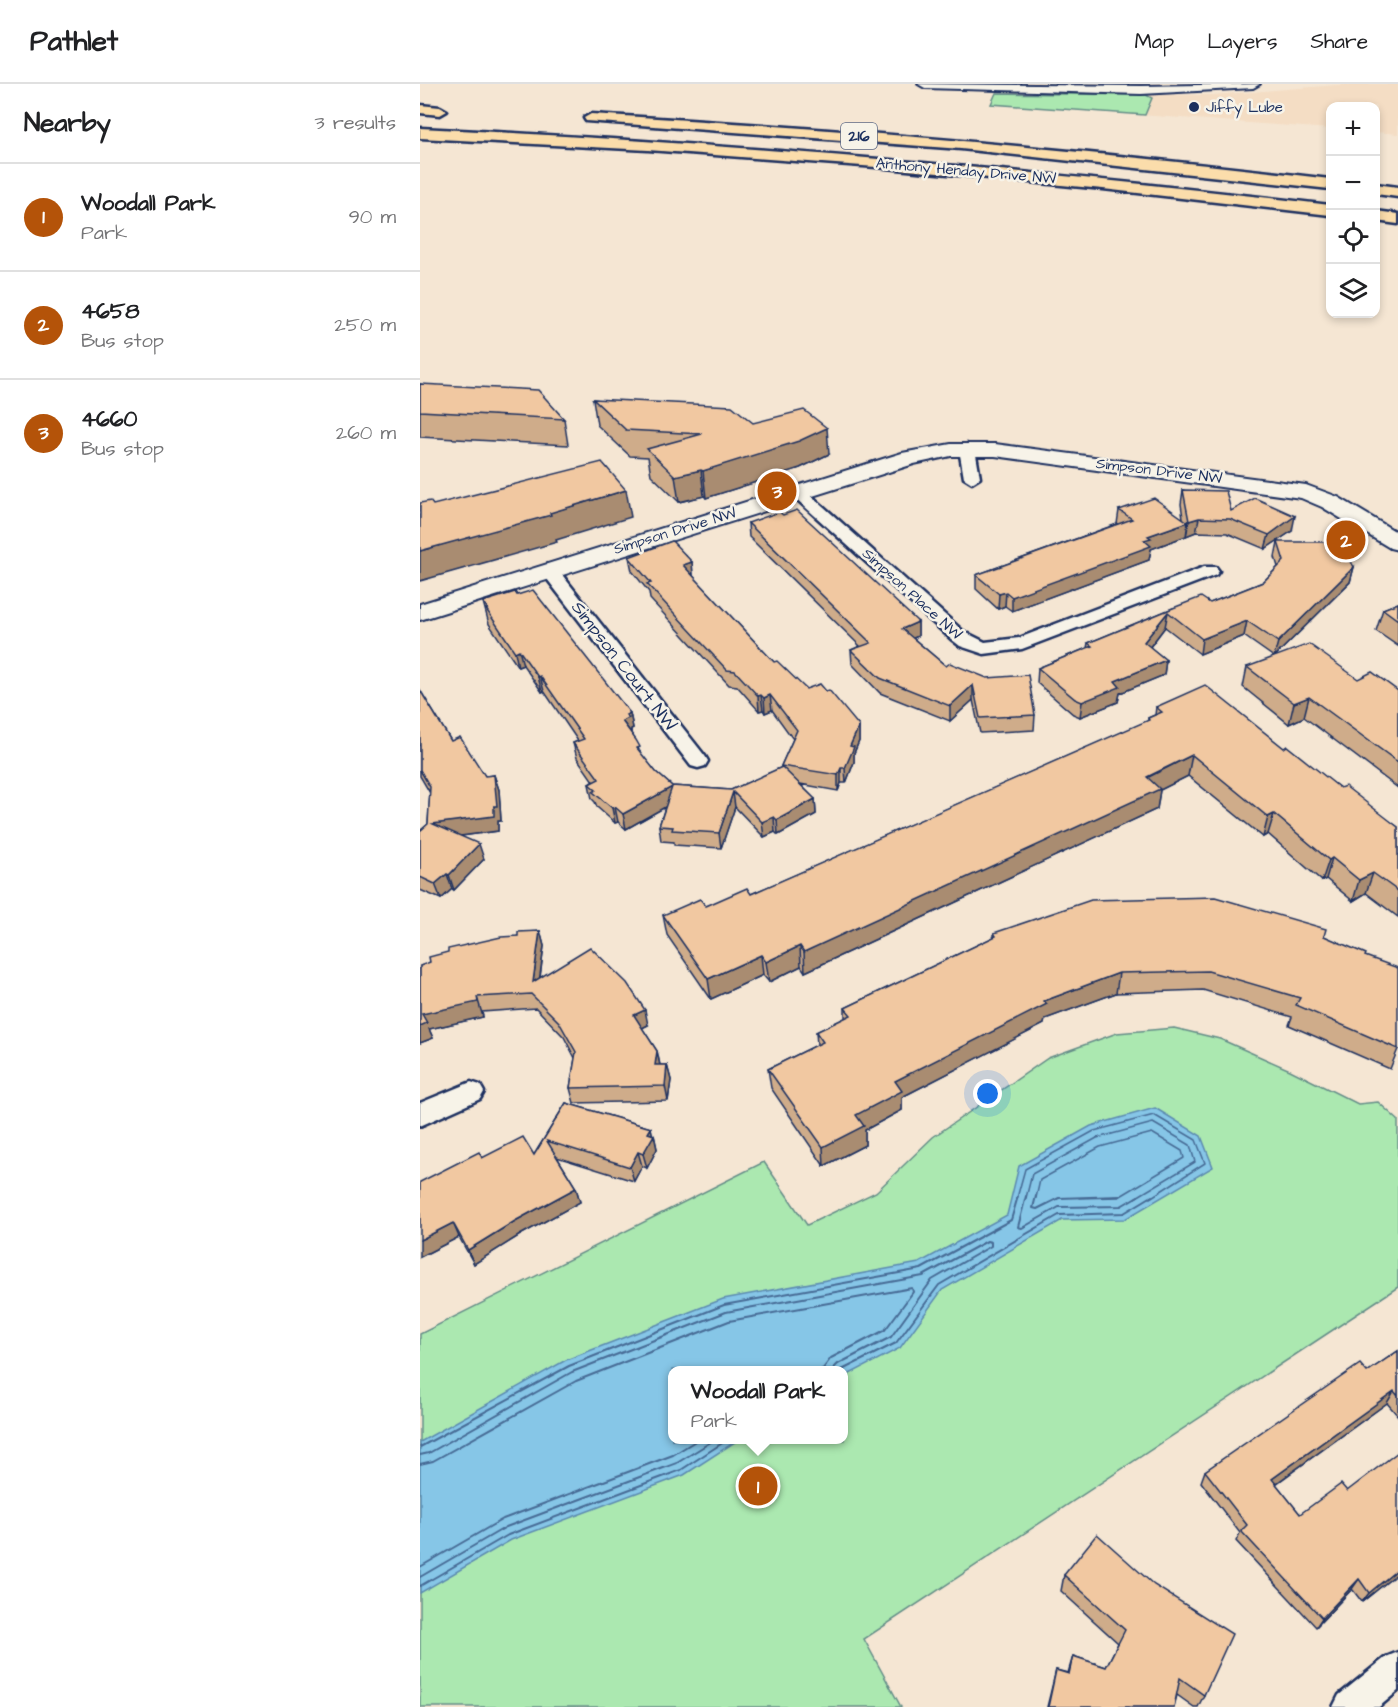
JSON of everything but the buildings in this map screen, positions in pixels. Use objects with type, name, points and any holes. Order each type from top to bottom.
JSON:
[{"type":"highway","points":[[420,110],[446,111]]},
{"type":"highway","name":"Anthony Henday Drive NW","points":[[574,118],[861,136],[1122,160],[1326,183]]},
{"type":"highway","name":"Anthony Henday Drive NW","points":[[420,133],[571,140],[845,160],[1093,183],[1326,210]]},
{"type":"highway","points":[[1380,187],[1398,187]]},
{"type":"highway","points":[[1380,188],[1398,192]]},
{"type":"highway","points":[[1380,217],[1398,219]]},
{"type":"street","points":[[925,84],[1141,90],[1253,84]]},
{"type":"street","points":[[967,449],[972,478]]},
{"type":"street","name":"Simpson Drive NW","points":[[420,612],[917,456],[967,449],[1196,475],[1316,495],[1398,543]]},
{"type":"street","name":"Simpson Place NW","points":[[799,493],[957,635],[967,642],[984,648],[1022,643],[1210,571]]},
{"type":"street","name":"Simpson Court NW","points":[[550,571],[698,761]]},
{"type":"street","points":[[420,1115],[471,1092]]},
{"type":"street","points":[[1351,1707],[1398,1669]]},
{"type":"shaded area","points":[[1349,84],[1398,84],[1398,134],[1380,132],[1380,102],[1326,102],[1326,129],[991,104],[996,93],[1213,95]]},
{"type":"green space","points":[[996,93],[1146,95],[1152,98],[1145,115],[991,104]]},
{"type":"green space","points":[[1174,1028],[1220,1039],[1358,1104],[1378,1102],[1398,1120],[1398,1287],[864,1639],[901,1707],[420,1707],[420,1334],[764,1162],[807,1225],[876,1192],[933,1137],[1048,1058],[1117,1033]]},
{"type":"water","points":[[1155,1108],[1201,1136],[1213,1167],[1125,1219],[1062,1220],[942,1290],[900,1348],[848,1375],[848,1366],[668,1366],[668,1444],[732,1444],[684,1475],[511,1540],[420,1593],[420,1442],[566,1360],[723,1299],[919,1263],[1007,1215],[1019,1166],[1091,1126]]},
{"type":"place","name":"Jiffy Lube","points":[[1194,107]]},
{"type":"place","name":"4660","points":[[777,491]]},
{"type":"place","name":"4658","points":[[1346,540]]},
{"type":"place","name":"Woodall Park","points":[[758,1486]]}]
